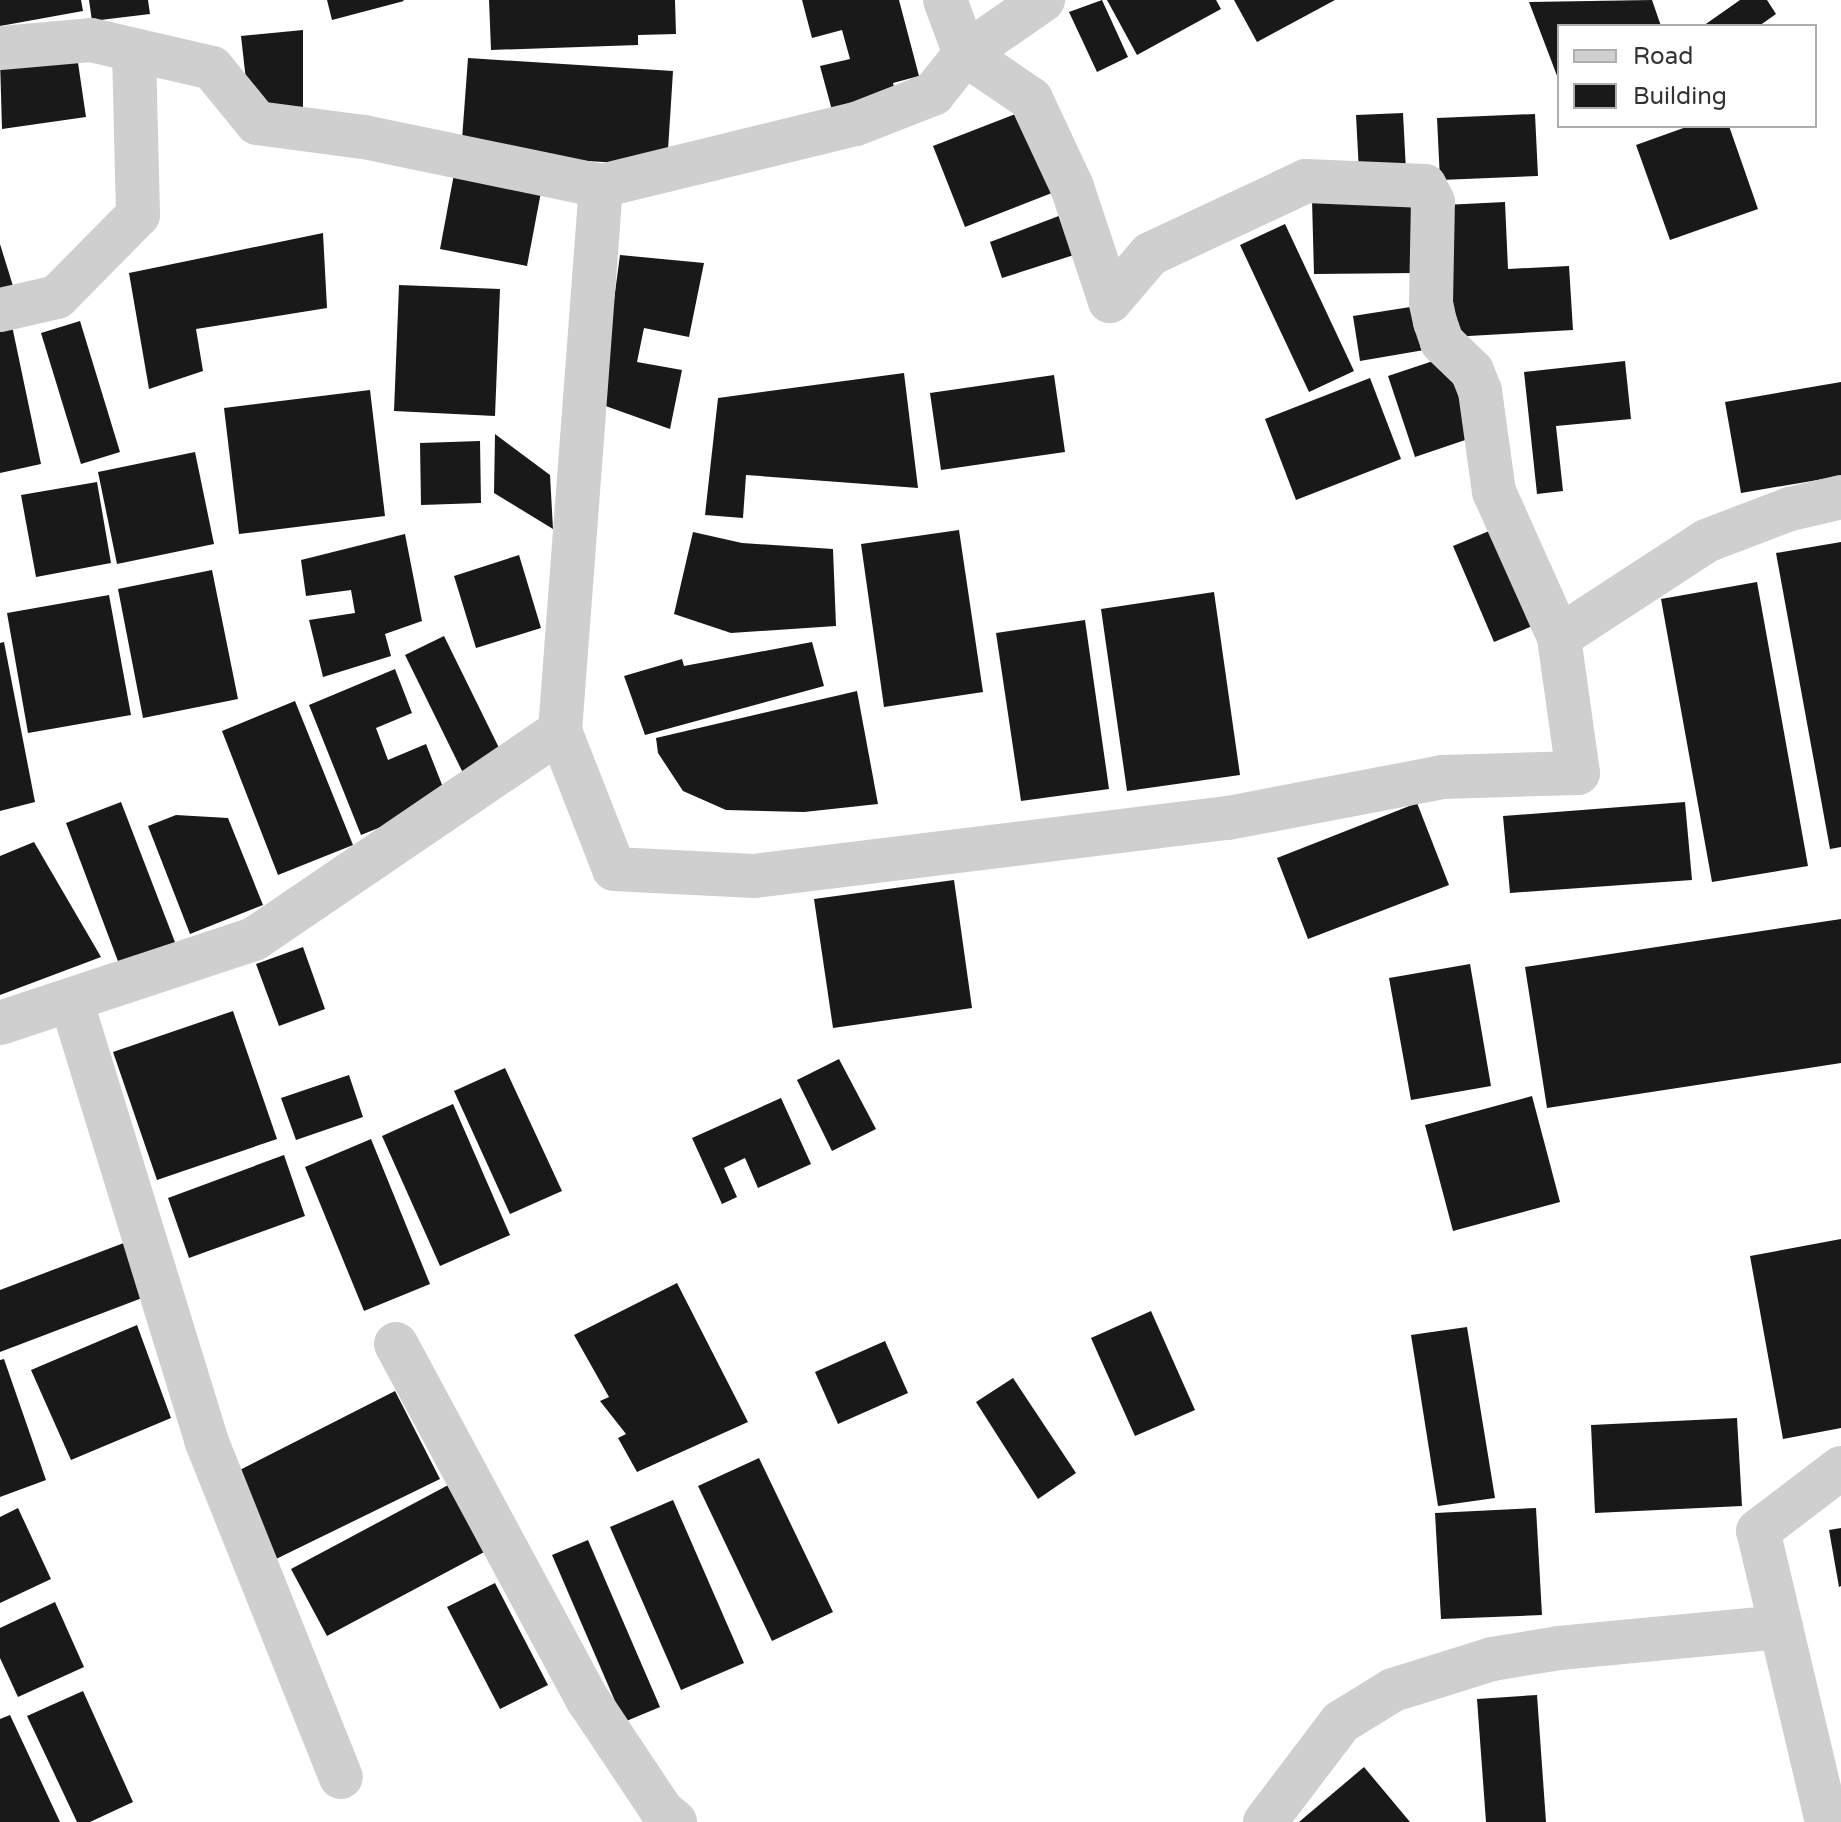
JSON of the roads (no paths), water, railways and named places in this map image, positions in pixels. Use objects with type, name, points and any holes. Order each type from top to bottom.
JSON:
[{"type":"street","points":[[601,186],[560,731],[614,869],[754,876],[1228,818],[1442,777],[1578,773],[1559,637],[1494,492],[1480,391],[1466,364],[1442,342],[1435,322],[1431,303],[1433,202],[1425,186],[1306,181],[1150,254],[1110,301],[1072,187],[1031,99],[965,54],[945,0]]},
{"type":"street","points":[[0,48],[91,40],[212,68],[257,123],[364,137],[601,186],[856,124],[933,94],[965,54],[1043,0]]},
{"type":"street","points":[[0,310],[57,297],[138,215],[134,50]]},
{"type":"street","points":[[1559,637],[1706,541],[1790,509],[1841,497]]},
{"type":"street","points":[[0,1023],[254,939],[560,731]]},
{"type":"street","points":[[71,1000],[206,1440],[341,1777]]},
{"type":"street","points":[[396,1344],[588,1700],[662,1811],[675,1822]]},
{"type":"street","points":[[1827,1822],[1758,1531],[1841,1468]]},
{"type":"street","points":[[1265,1822],[1341,1722],[1393,1690],[1492,1659],[1559,1648],[1781,1627]]}]
